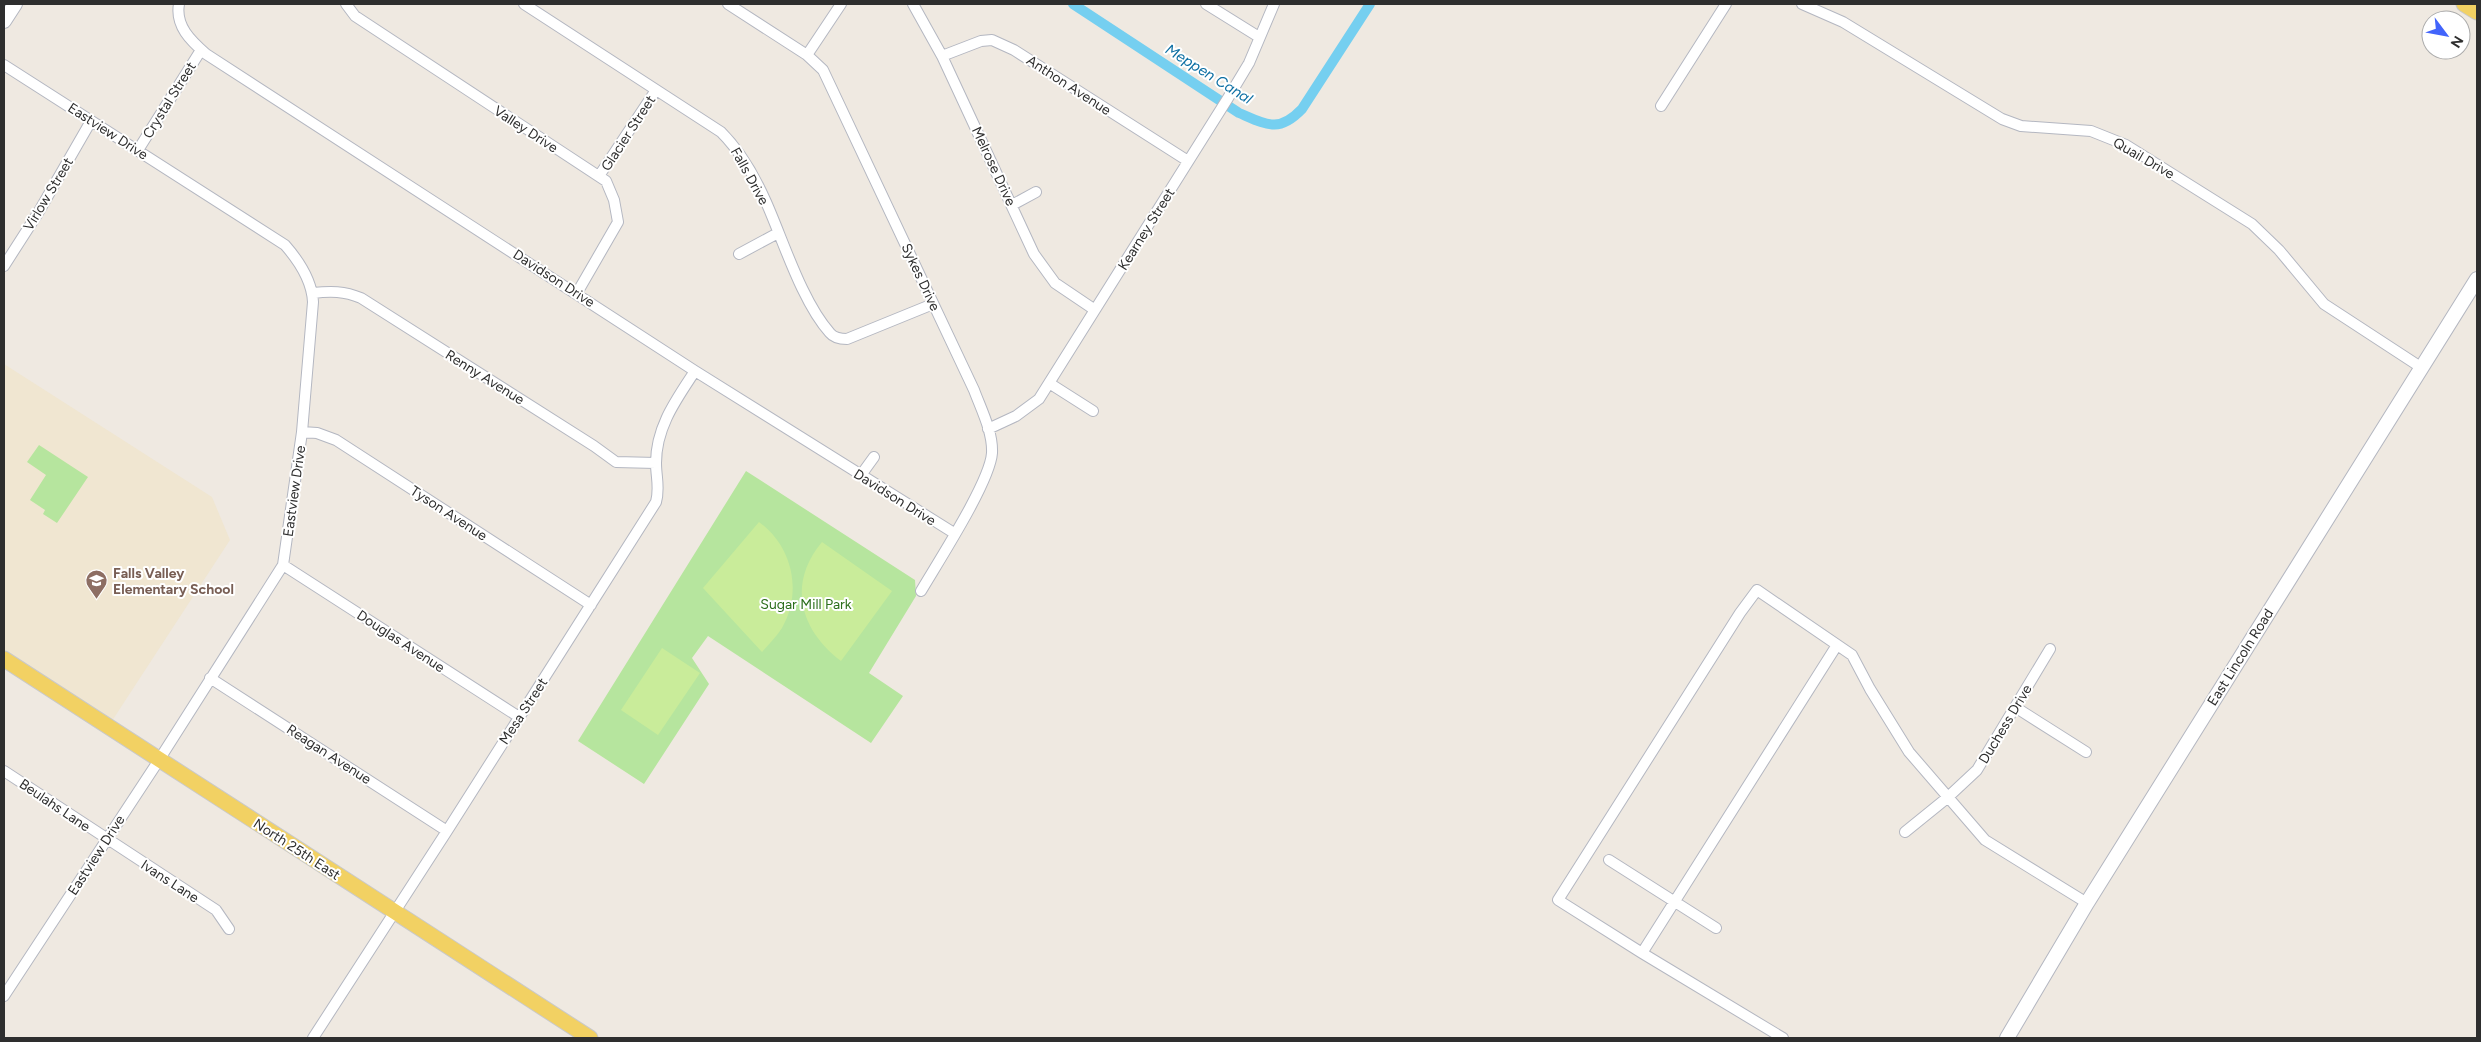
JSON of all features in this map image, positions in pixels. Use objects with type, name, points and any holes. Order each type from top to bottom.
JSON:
[{"type":"main road","points":[[4,21],[15,4]]},
{"type":"main road","points":[[2464,4],[2477,12]]},
{"type":"main road","name":"East Lincoln Road","points":[[2007,1038],[2087,902],[2477,279]]},
{"type":"main road","name":"North 25th East","points":[[4,659],[590,1038]]},
{"type":"street","name":"Davidson Drive","points":[[179,4],[178,10],[183,30],[188,38],[201,50],[694,371],[954,533]]},
{"type":"street","name":"Valley Drive","points":[[346,4],[355,16],[606,182],[614,200],[618,222],[576,293]]},
{"type":"street","name":"Falls Drive","points":[[524,4],[721,132],[735,146],[766,202],[778,233],[814,310],[830,334],[847,340],[933,304]]},
{"type":"street","name":"Sykes Drive","points":[[728,4],[807,54],[823,70],[837,95],[974,390],[988,429],[992,452],[990,464],[980,487],[921,590]]},
{"type":"street","points":[[807,54],[841,4]]},
{"type":"street","name":"Melrose Drive","points":[[913,4],[942,56],[1034,254],[1055,283],[1095,310]]},
{"type":"street","points":[[1206,4],[1258,37]]},
{"type":"street","name":"Kearney Street","points":[[988,429],[1016,416],[1039,399],[1249,63],[1258,37],[1274,4]]},
{"type":"street","points":[[1660,106],[1726,4]]},
{"type":"street","name":"Quail Drive","points":[[1802,4],[1843,22],[2002,119],[2021,126],[2090,132],[2126,145],[2252,224],[2280,250],[2324,304],[2422,368]]},
{"type":"street","name":"Anthon Avenue","points":[[942,56],[981,41],[992,40],[1014,50],[1188,161]]},
{"type":"street","name":"Crystal Street","points":[[138,150],[201,50]]},
{"type":"street","name":"Eastview Drive","points":[[4,65],[285,246],[296,258],[313,293],[312,338],[302,432],[284,565],[4,996]]},
{"type":"street","name":"Glacier Street","points":[[599,176],[656,90]]},
{"type":"street","name":"Virlow Street","points":[[4,266],[38,213],[91,121]]},
{"type":"street","points":[[1012,205],[1036,192]]},
{"type":"street","points":[[739,254],[778,233]]},
{"type":"street","name":"Renny Avenue","points":[[313,293],[332,291],[348,293],[361,298],[616,462],[656,463]]},
{"type":"street","name":"Mesa Street","points":[[313,1038],[448,831],[656,502],[659,490],[656,463],[660,434],[668,411],[694,371]]},
{"type":"street","points":[[1049,383],[1094,411]]},
{"type":"street","name":"Tyson Avenue","points":[[302,432],[317,433],[336,440],[591,605]]},
{"type":"street","points":[[861,475],[874,457]]},
{"type":"street","name":"Douglas Avenue","points":[[284,565],[519,717]]},
{"type":"street","points":[[1783,1038],[1558,900],[1726,635],[1757,590],[1852,655],[1909,752],[1985,840],[2087,902]]},
{"type":"street","points":[[1642,953],[1837,645]]},
{"type":"street","name":"Duchess Drive","points":[[1905,832],[1947,798],[1977,770],[2050,648]]},
{"type":"street","name":"Reagan Avenue","points":[[210,678],[448,831]]},
{"type":"street","points":[[2015,707],[2086,752]]},
{"type":"street","name":"Beulahs Lane","points":[[4,771],[106,839]]},
{"type":"street","name":"Ivans Lane","points":[[106,839],[216,910],[229,929]]},
{"type":"street","points":[[1609,860],[1716,928]]},
{"type":"shaded area","name":"Falls Valley Elementary School","points":[[4,364],[212,497],[230,540],[108,727],[4,659]]},
{"type":"green space","points":[[39,445],[88,477],[57,523],[43,514],[45,510],[30,500],[46,475],[27,462]]},
{"type":"green space","name":"Sugar Mill Park","points":[[746,471],[915,580],[916,596],[869,673],[903,696],[871,743],[708,636],[692,658],[709,684],[644,784],[578,741]]},
{"type":"green space","points":[[759,522],[779,543],[791,570],[793,585],[792,599],[782,628],[762,652],[703,588]]},
{"type":"green space","points":[[822,542],[892,591],[841,661],[827,649],[816,635],[808,621],[803,606],[804,574],[811,558]]},
{"type":"green space","points":[[662,648],[700,673],[658,735],[621,710]]},
{"type":"waterway","name":"Meppen Canal","points":[[1073,4],[1239,113],[1272,125],[1294,117],[1302,109],[1370,4]]},
{"type":"place","name":"Falls Valley Elementary School","points":[[97,600]]}]
